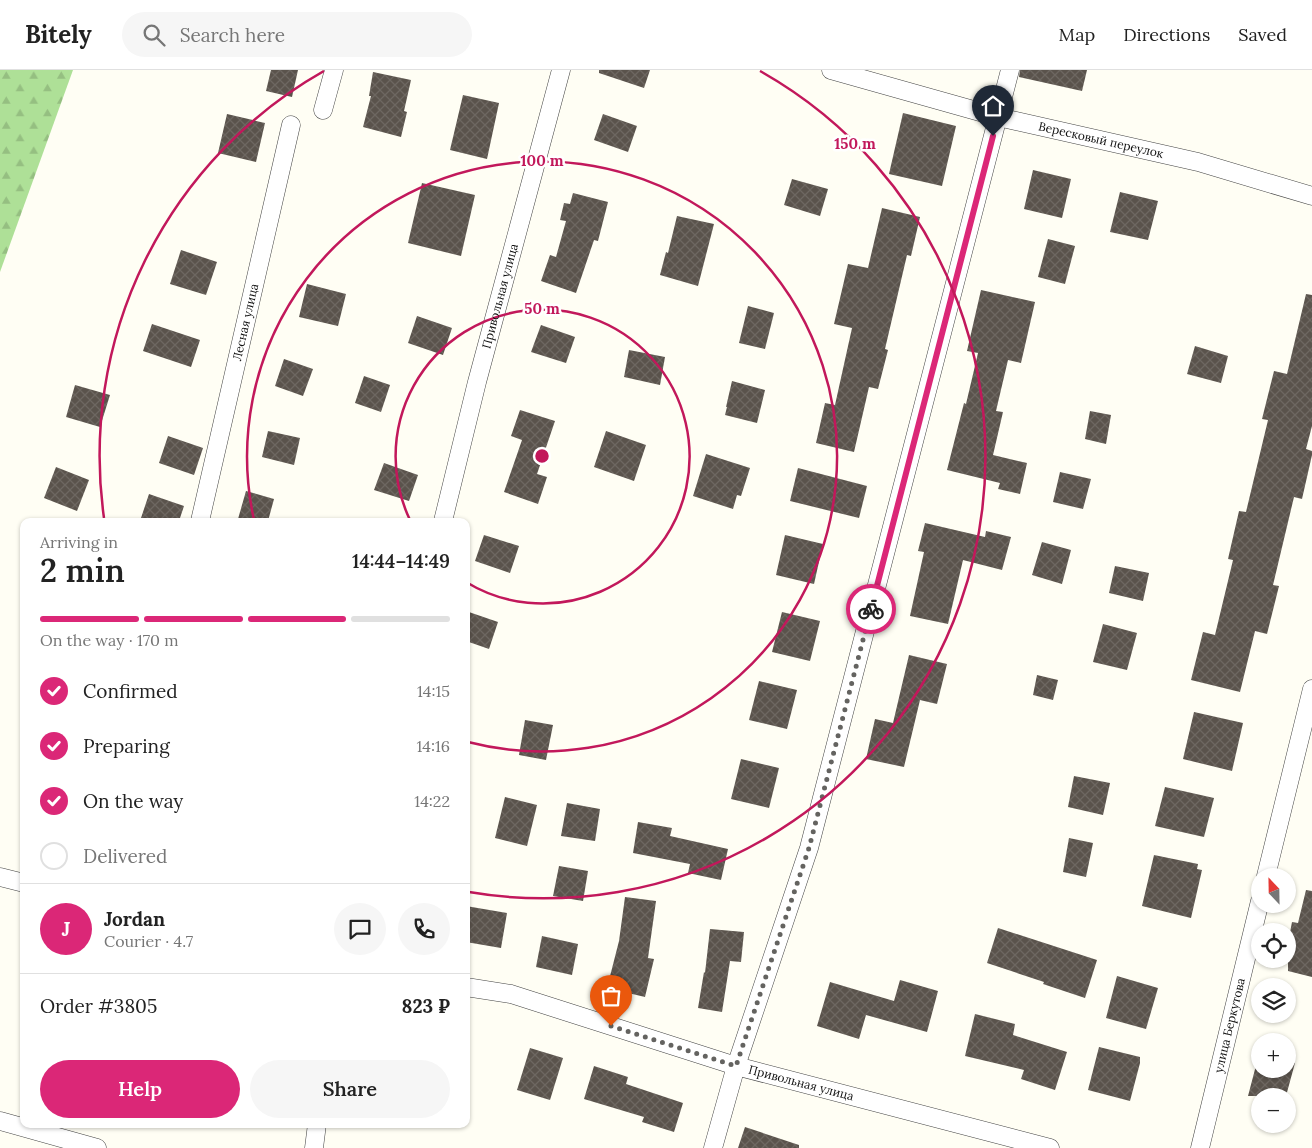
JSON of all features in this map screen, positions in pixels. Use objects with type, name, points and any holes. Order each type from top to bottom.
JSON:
[{"type":"street","points":[[323,110],[334,70]]},
{"type":"street","name":"Привольная улица","points":[[444,518],[478,377],[561,70]]},
{"type":"street","name":"Вересковый переулок","points":[[831,70],[998,117],[1198,162],[1312,196]]},
{"type":"street","points":[[713,1148],[736,1066],[809,848],[1010,70]]},
{"type":"street","name":"Лесная улица","points":[[201,518],[292,125]]},
{"type":"street","points":[[1268,868],[1312,689]]},
{"type":"street","points":[[0,877],[20,882]]},
{"type":"street","name":"улица Беркутова","points":[[1200,1148],[1257,913]]},
{"type":"street","name":"Привольная улица","points":[[470,988],[511,994],[736,1066],[1050,1148]]},
{"type":"street","points":[[0,1121],[20,1127]]},
{"type":"street","points":[[25,1128],[97,1148]]},
{"type":"street","points":[[314,1148],[316,1128]]},
{"type":"green space","points":[[0,70],[73,70],[0,272]]},
{"type":"building","points":[[271,70],[298,70],[292,97],[266,91]]},
{"type":"building","points":[[599,70],[650,70],[644,88],[599,73]]},
{"type":"building","points":[[1020,70],[1087,70],[1082,91],[1019,77]]},
{"type":"building","points":[[373,72],[411,80],[404,111],[407,112],[401,137],[363,127],[371,96],[369,96]]},
{"type":"building","points":[[463,95],[499,103],[487,159],[450,150]]},
{"type":"building","points":[[903,113],[956,126],[942,186],[889,174]]},
{"type":"building","points":[[227,114],[265,123],[256,162],[218,153]]},
{"type":"building","points":[[603,114],[637,126],[628,152],[594,140]]},
{"type":"building","points":[[1033,170],[1071,179],[1062,218],[1024,209]]},
{"type":"building","points":[[792,179],[828,189],[820,216],[784,205]]},
{"type":"building","points":[[422,183],[475,195],[461,256],[408,243]]},
{"type":"building","points":[[1120,192],[1158,201],[1148,240],[1110,232]]},
{"type":"building","points":[[573,193],[608,202],[598,241],[594,240],[576,293],[541,281],[550,255],[556,257],[566,221],[560,220],[564,203],[570,204]]},
{"type":"building","points":[[882,208],[920,217],[911,256],[907,255],[885,349],[888,350],[878,389],[869,387],[854,452],[816,443],[825,403],[835,405],[852,328],[834,324],[848,264],[868,268]]},
{"type":"building","points":[[677,216],[714,224],[698,286],[660,275],[666,252],[668,253]]},
{"type":"building","points":[[1048,239],[1075,246],[1065,284],[1038,277]]},
{"type":"building","points":[[181,250],[217,262],[206,295],[170,284]]},
{"type":"building","points":[[307,284],[346,294],[338,326],[299,317]]},
{"type":"building","points":[[981,290],[1035,302],[1021,363],[1008,360],[996,411],[1003,412],[993,455],[1027,463],[1020,494],[998,489],[1000,483],[947,470],[978,353],[967,351]]},
{"type":"building","points":[[1306,294],[1312,295],[1312,426],[1306,449],[1312,451],[1312,455],[1302,499],[1294,497],[1273,585],[1279,586],[1267,634],[1255,631],[1240,692],[1191,680],[1203,632],[1215,635],[1233,560],[1228,559],[1239,511],[1246,512],[1268,420],[1262,419],[1274,371],[1287,374]]},
{"type":"building","points":[[748,306],[774,313],[765,349],[739,343]]},
{"type":"building","points":[[417,316],[452,328],[443,355],[408,343]]},
{"type":"building","points":[[152,324],[200,340],[191,367],[143,351]]},
{"type":"building","points":[[541,325],[575,337],[566,363],[531,352]]},
{"type":"building","points":[[1195,346],[1228,356],[1221,383],[1187,374]]},
{"type":"building","points":[[629,350],[665,357],[660,385],[624,377]]},
{"type":"building","points":[[284,359],[313,369],[303,396],[275,386]]},
{"type":"building","points":[[364,376],[390,385],[381,412],[355,403]]},
{"type":"building","points":[[732,381],[765,390],[757,423],[725,415]]},
{"type":"building","points":[[75,385],[110,395],[100,427],[66,417]]},
{"type":"building","points":[[520,410],[555,421],[537,474],[547,477],[538,504],[504,492],[522,440],[511,436]]},
{"type":"building","points":[[1090,411],[1111,415],[1106,444],[1085,439]]},
{"type":"building","points":[[268,431],[300,438],[294,465],[262,457]]},
{"type":"building","points":[[606,431],[646,445],[634,481],[594,467]]},
{"type":"building","points":[[168,436],[203,448],[194,475],[159,463]]},
{"type":"building","points":[[706,454],[750,468],[741,496],[737,495],[733,509],[693,496]]},
{"type":"building","points":[[384,463],[418,475],[409,501],[374,490]]},
{"type":"building","points":[[56,467],[89,480],[77,511],[44,498]]},
{"type":"building","points":[[798,468],[867,486],[859,518],[790,501]]},
{"type":"building","points":[[1060,472],[1091,479],[1083,509],[1053,502]]},
{"type":"building","points":[[246,491],[274,499],[269,518],[238,518]]},
{"type":"building","points":[[149,494],[184,506],[180,518],[141,518]]},
{"type":"building","points":[[925,523],[985,537],[986,531],[1011,537],[1002,570],[963,560],[948,624],[910,616],[924,552],[918,551]]},
{"type":"building","points":[[484,535],[519,546],[510,573],[475,561]]},
{"type":"building","points":[[785,535],[823,544],[814,584],[776,575]]},
{"type":"building","points":[[1042,542],[1071,550],[1062,584],[1032,575]]},
{"type":"building","points":[[1115,566],[1149,573],[1143,601],[1109,593]]},
{"type":"building","points":[[470,612],[498,622],[489,649],[470,642]]},
{"type":"building","points":[[782,612],[820,621],[810,661],[772,652]]},
{"type":"building","points":[[1103,624],[1137,633],[1127,670],[1093,662]]},
{"type":"building","points":[[909,655],[947,664],[937,704],[920,700],[904,767],[866,759],[875,719],[893,723]]},
{"type":"building","points":[[1037,675],[1058,680],[1053,700],[1033,695]]},
{"type":"building","points":[[759,681],[797,690],[787,729],[749,720]]},
{"type":"building","points":[[1194,712],[1243,723],[1232,771],[1183,759]]},
{"type":"building","points":[[525,720],[553,725],[546,760],[519,755]]},
{"type":"building","points":[[741,759],[779,768],[769,808],[731,799]]},
{"type":"building","points":[[1074,776],[1110,783],[1103,815],[1068,807]]},
{"type":"building","points":[[1165,787],[1214,798],[1204,837],[1155,826]]},
{"type":"building","points":[[505,797],[537,805],[527,846],[495,838]]},
{"type":"building","points":[[567,803],[600,809],[595,841],[561,836]]},
{"type":"building","points":[[638,822],[672,828],[670,836],[728,849],[721,880],[688,873],[690,864],[633,853]]},
{"type":"building","points":[[1069,838],[1093,843],[1086,877],[1063,872]]},
{"type":"building","points":[[1154,855],[1198,864],[1197,869],[1202,870],[1191,918],[1142,906]]},
{"type":"building","points":[[559,866],[588,871],[583,901],[553,896]]},
{"type":"building","points":[[1306,890],[1312,891],[1312,977],[1288,971],[1288,968],[1296,968],[1296,923],[1292,923],[1292,922],[1298,923]]},
{"type":"building","points":[[625,897],[656,901],[648,958],[654,959],[645,997],[607,988],[619,941]]},
{"type":"building","points":[[470,907],[507,913],[501,948],[470,943]]},
{"type":"building","points":[[998,928],[1097,960],[1085,998],[987,963]]},
{"type":"building","points":[[710,929],[744,932],[741,962],[730,961],[722,1012],[698,1008],[705,973]]},
{"type":"building","points":[[542,936],[578,944],[572,975],[536,967]]},
{"type":"building","points":[[1117,976],[1158,988],[1146,1029],[1106,1018]]},
{"type":"building","points":[[900,980],[938,991],[927,1032],[866,1015],[859,1039],[817,1026],[830,982],[894,1001]]},
{"type":"building","points":[[975,1014],[1015,1024],[1013,1035],[1067,1052],[1055,1090],[1021,1079],[1024,1070],[965,1056]]},
{"type":"building","points":[[1099,1047],[1140,1057],[1130,1101],[1088,1090]]},
{"type":"building","points":[[530,1048],[563,1058],[550,1100],[517,1090]]},
{"type":"building","points":[[594,1066],[628,1077],[626,1084],[683,1103],[674,1132],[642,1122],[644,1117],[584,1099]]},
{"type":"building","points":[[1253,1078],[1291,1078],[1288,1088],[1251,1088],[1251,1096],[1248,1096]]},
{"type":"building","points":[[745,1127],[799,1145],[799,1148],[738,1148]]},
{"type":"way so far","points":[[611,1026],[736,1066],[809,848],[871,609]]},
{"type":"route","points":[[871,609],[993,136]]}]
